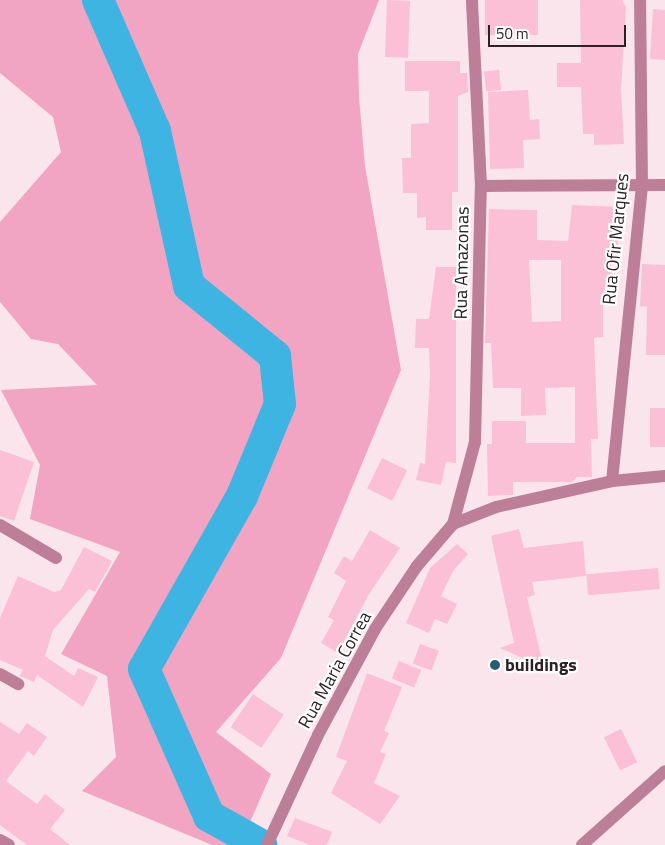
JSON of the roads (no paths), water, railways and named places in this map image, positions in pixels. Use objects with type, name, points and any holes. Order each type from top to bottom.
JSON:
[{"type":"street","name":"Rua Amazonas","points":[[453,524],[475,442],[481,186],[472,0]]},
{"type":"street","name":"Rua Ofir Marques","points":[[612,481],[642,186],[640,0]]},
{"type":"street","points":[[481,186],[665,185]]},
{"type":"street","points":[[453,524],[496,507],[612,481],[665,476]]},
{"type":"street","name":"Rua Maria Correa","points":[[269,841],[318,735],[376,629],[417,566],[453,524]]},
{"type":"street","points":[[0,525],[56,558]]},
{"type":"street","points":[[0,674],[18,684]]},
{"type":"street","points":[[582,845],[665,771]]},
{"type":"street","points":[[0,840],[9,845]]},
{"type":"waterway","points":[[98,0],[155,131],[189,286],[275,356],[280,404],[242,496],[144,669],[209,816],[261,845]]},
{"type":"place","name":"buildings","points":[[495,665]]}]
